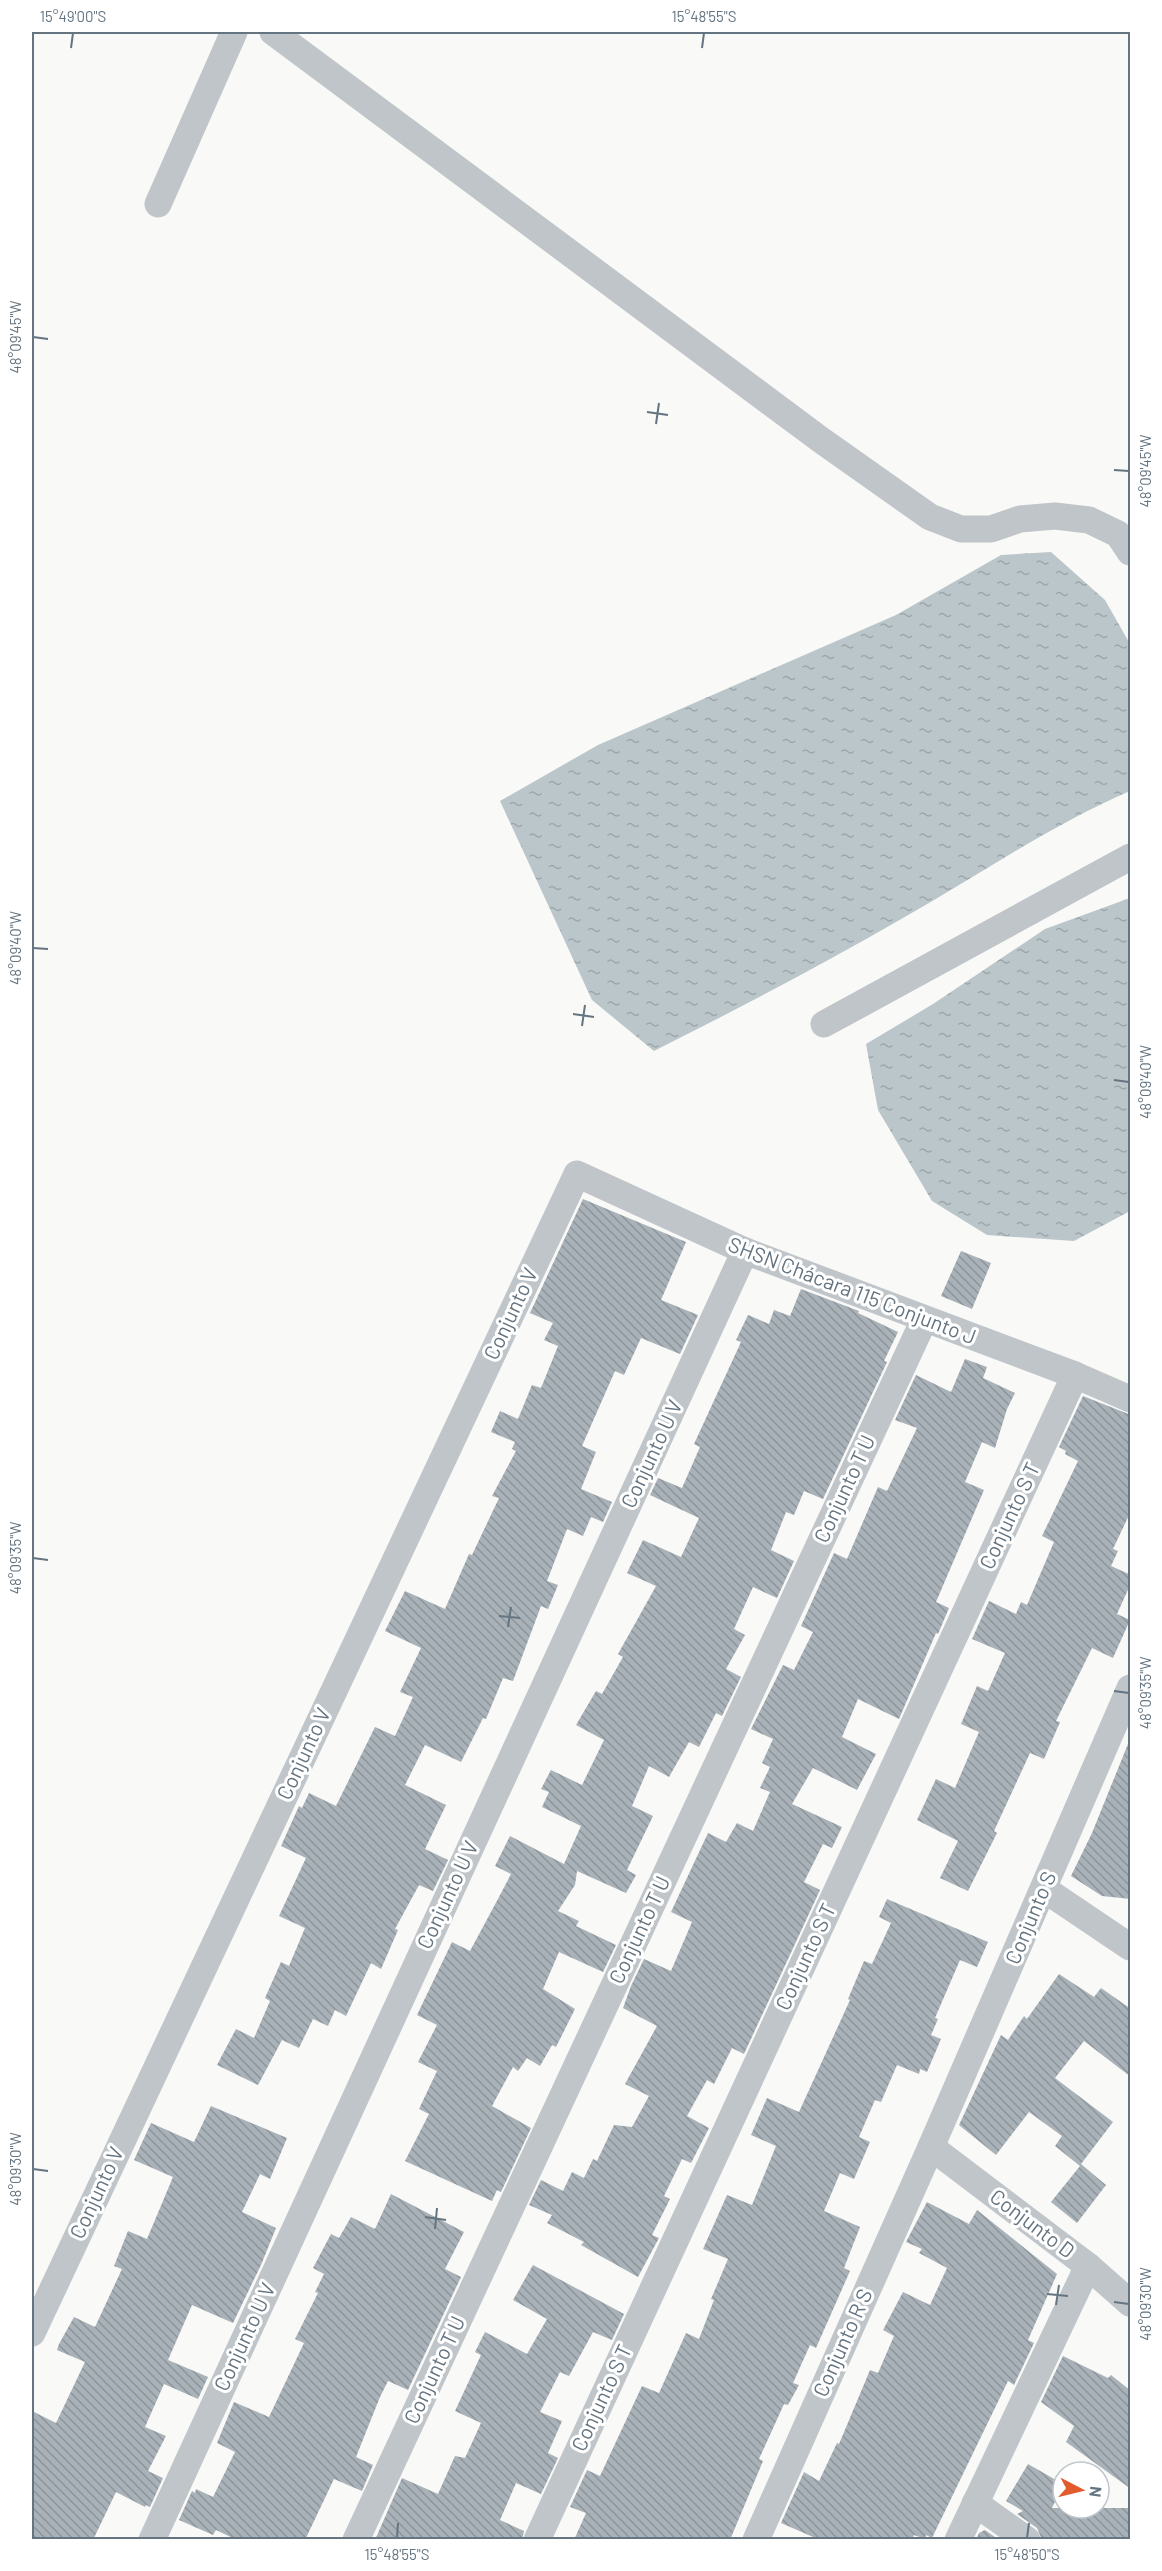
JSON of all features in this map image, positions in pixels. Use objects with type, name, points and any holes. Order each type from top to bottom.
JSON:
[{"type":"street","points":[[158,204],[234,32]]},
{"type":"street","points":[[273,32],[821,440],[930,517],[961,529],[991,529],[1020,519],[1054,516],[1089,520],[1118,534],[1131,552]]},
{"type":"street","points":[[824,1024],[1131,857]]},
{"type":"street","name":"SHSN Chácara 115 Conjunto J","points":[[577,1174],[745,1251],[1075,1375],[1131,1399]]},
{"type":"street","name":"Conjunto V","points":[[32,2333],[577,1174]]},
{"type":"street","name":"Conjunto U V","points":[[152,2540],[745,1251]]},
{"type":"street","name":"Conjunto T U","points":[[356,2540],[924,1320]]},
{"type":"street","name":"Conjunto S T","points":[[537,2540],[1075,1375]]},
{"type":"street","name":"Conjunto S","points":[[932,2147],[1130,1689]]},
{"type":"street","points":[[1044,1889],[1131,1947]]},
{"type":"street","name":"Conjunto D","points":[[932,2147],[1088,2266],[1131,2303]]},
{"type":"street","name":"Conjunto R S","points":[[756,2540],[932,2147]]},
{"type":"street","points":[[958,2540],[1088,2266]]},
{"type":"street","points":[[975,2503],[1027,2540]]},
{"type":"water","points":[[1051,552],[1105,600],[1130,644],[1130,791],[1043,835],[810,970],[654,1051],[592,1000],[500,801],[598,745],[896,615],[1001,555]]},
{"type":"water","points":[[1130,898],[1130,1211],[1074,1241],[987,1235],[932,1201],[878,1110],[866,1044],[933,1004],[1045,929]]},
{"type":"building","points":[[583,1199],[686,1242],[661,1300],[698,1315],[680,1354],[641,1338],[624,1375],[615,1371],[582,1446],[596,1452],[581,1489],[612,1502],[603,1522],[591,1517],[583,1536],[567,1529],[547,1581],[558,1585],[548,1609],[541,1606],[513,1681],[503,1678],[486,1719],[483,1718],[461,1762],[425,1745],[405,1785],[446,1805],[425,1849],[448,1860],[433,1891],[419,1885],[395,1929],[398,1930],[381,1969],[371,1963],[346,2016],[335,2010],[328,2026],[313,2019],[299,2048],[282,2040],[258,2085],[217,2065],[236,2029],[254,2038],[270,2001],[265,1998],[281,1962],[289,1966],[305,1928],[279,1916],[306,1858],[281,1846],[299,1806],[302,1808],[309,1793],[336,1806],[375,1727],[395,1736],[413,1697],[400,1692],[421,1648],[385,1631],[405,1591],[445,1609],[469,1554],[472,1555],[499,1498],[492,1496],[516,1451],[512,1449],[515,1442],[491,1432],[500,1411],[518,1419],[532,1385],[541,1388],[558,1346],[544,1340],[553,1323],[530,1313]]},
{"type":"building","points":[[961,1251],[991,1263],[972,1309],[941,1296]]},
{"type":"building","points":[[801,1289],[859,1311],[858,1313],[898,1332],[884,1361],[887,1362],[823,1499],[804,1491],[794,1515],[786,1512],[771,1550],[794,1561],[777,1598],[753,1587],[734,1629],[745,1635],[726,1669],[741,1677],[722,1716],[716,1713],[699,1747],[689,1742],[669,1777],[649,1766],[632,1806],[653,1816],[627,1870],[636,1875],[626,1893],[577,1871],[575,1885],[558,1911],[579,1921],[576,1926],[616,1945],[603,1972],[559,1952],[543,1989],[575,2009],[556,2047],[552,2045],[540,2066],[527,2058],[518,2071],[513,2067],[492,2106],[531,2128],[501,2192],[497,2190],[492,2201],[405,2161],[429,2114],[419,2109],[437,2071],[418,2062],[437,2025],[417,2015],[452,1942],[470,1951],[511,1874],[495,1866],[510,1836],[564,1864],[581,1826],[542,1807],[549,1792],[541,1789],[551,1770],[582,1785],[604,1740],[576,1725],[596,1691],[602,1694],[623,1657],[618,1654],[656,1586],[627,1573],[643,1540],[681,1557],[699,1518],[650,1495],[658,1478],[682,1488],[700,1447],[694,1444],[741,1342],[736,1340],[748,1315],[769,1324],[774,1310],[790,1316]]},
{"type":"building","points":[[965,1359],[987,1367],[983,1378],[1015,1393],[1007,1409],[995,1448],[982,1442],[965,1482],[984,1490],[936,1602],[949,1608],[899,1719],[858,1699],[842,1737],[876,1754],[857,1790],[813,1768],[792,1804],[842,1827],[832,1848],[823,1844],[804,1882],[820,1890],[744,2054],[732,2048],[714,2084],[707,2080],[687,2116],[709,2128],[691,2163],[682,2159],[664,2196],[670,2199],[652,2235],[659,2238],[638,2277],[581,2245],[584,2242],[547,2223],[552,2215],[529,2205],[541,2180],[563,2191],[572,2172],[584,2178],[593,2159],[597,2161],[614,2125],[632,2127],[649,2096],[625,2084],[657,2026],[623,2008],[631,1986],[644,1959],[671,1971],[692,1922],[671,1912],[708,1833],[726,1842],[737,1823],[753,1831],[770,1792],[760,1788],[770,1767],[762,1763],[773,1739],[751,1729],[783,1665],[794,1670],[813,1632],[801,1626],[834,1553],[847,1559],[878,1487],[887,1491],[917,1428],[895,1420],[916,1375],[951,1392]]},
{"type":"building","points":[[1083,1396],[1131,1415],[1131,1511],[1113,1549],[1118,1551],[1111,1566],[1131,1575],[1131,1583],[1117,1614],[1130,1620],[1113,1658],[1092,1648],[1056,1721],[1060,1722],[1044,1759],[1030,1753],[994,1831],[997,1833],[968,1891],[940,1878],[958,1841],[917,1820],[936,1779],[955,1788],[979,1732],[961,1724],[977,1686],[988,1691],[1005,1653],[972,1639],[989,1601],[1016,1614],[1021,1602],[1027,1605],[1054,1542],[1042,1536],[1078,1461],[1065,1454],[1066,1451],[1059,1447]]},
{"type":"building","points":[[1130,1739],[1131,1899],[1102,1896],[1071,1876],[1092,1833]]},
{"type":"building","points":[[887,1899],[988,1942],[977,1967],[960,1960],[935,2018],[938,2019],[931,2035],[941,2039],[927,2072],[920,2069],[919,2074],[897,2065],[881,2102],[875,2100],[859,2137],[870,2142],[854,2179],[840,2173],[824,2211],[860,2227],[844,2268],[850,2271],[816,2348],[810,2345],[793,2383],[799,2385],[788,2405],[784,2404],[759,2459],[763,2461],[730,2540],[574,2540],[586,2513],[570,2507],[587,2470],[600,2476],[642,2386],[659,2393],[686,2333],[699,2339],[714,2300],[711,2299],[728,2259],[703,2249],[727,2195],[752,2205],[776,2146],[751,2135],[767,2098],[799,2112],[850,2000],[848,1999],[864,1961],[872,1964],[891,1923],[879,1917]]},
{"type":"building","points":[[1059,1974],[1094,1997],[1101,1988],[1131,2009],[1131,2077],[1084,2041],[1055,2078],[1113,2122],[1081,2164],[1106,2185],[1077,2223],[1051,2202],[1080,2166],[1055,2146],[1062,2136],[1029,2112],[996,2155],[959,2125],[1001,2035],[1008,2040],[1024,2016],[1027,2019]]},
{"type":"building","points":[[211,2106],[287,2138],[270,2179],[260,2174],[242,2212],[276,2228],[261,2265],[233,2323],[192,2305],[168,2360],[208,2377],[198,2399],[164,2384],[145,2427],[166,2436],[148,2471],[163,2478],[150,2507],[146,2505],[145,2507],[116,2492],[93,2540],[32,2540],[32,2411],[56,2423],[85,2362],[57,2350],[59,2344],[74,2317],[95,2327],[122,2269],[114,2266],[128,2231],[147,2239],[173,2177],[134,2160],[151,2123],[194,2142]]},
{"type":"building","points":[[391,2194],[464,2232],[445,2269],[461,2277],[408,2390],[388,2381],[380,2397],[356,2457],[373,2465],[362,2491],[334,2479],[305,2540],[237,2540],[216,2530],[213,2535],[179,2520],[192,2491],[195,2493],[196,2489],[213,2497],[235,2452],[217,2443],[234,2402],[269,2417],[304,2343],[295,2339],[318,2293],[315,2292],[324,2274],[313,2268],[331,2234],[339,2238],[351,2217],[375,2229]]},
{"type":"building","points":[[927,2202],[969,2224],[977,2210],[1057,2274],[1028,2340],[1034,2343],[1014,2385],[1008,2381],[932,2538],[926,2535],[925,2539],[914,2535],[912,2540],[820,2540],[781,2523],[804,2472],[819,2481],[837,2443],[839,2444],[870,2370],[878,2373],[894,2336],[883,2330],[903,2292],[930,2305],[947,2268],[919,2253],[922,2249],[906,2242]]},
{"type":"building","points":[[533,2265],[624,2314],[612,2340],[593,2332],[569,2376],[560,2372],[540,2412],[562,2421],[548,2453],[558,2458],[541,2494],[516,2483],[500,2520],[524,2531],[522,2540],[375,2540],[402,2478],[438,2494],[455,2456],[465,2458],[481,2423],[455,2411],[481,2355],[475,2352],[485,2332],[527,2354],[547,2319],[513,2300]]},
{"type":"building","points":[[1063,2356],[1108,2378],[1111,2375],[1131,2391],[1131,2489],[1111,2475],[1111,2460],[1091,2460],[1066,2442],[1074,2426],[1041,2402]]},
{"type":"building","points":[[1028,2464],[1051,2477],[1051,2520],[1111,2520],[1111,2508],[1131,2508],[1131,2540],[1042,2540],[1037,2528],[1017,2514],[1023,2511],[1006,2501]]},
{"type":"building","points":[[985,2530],[999,2540],[976,2540],[979,2533]]}]
